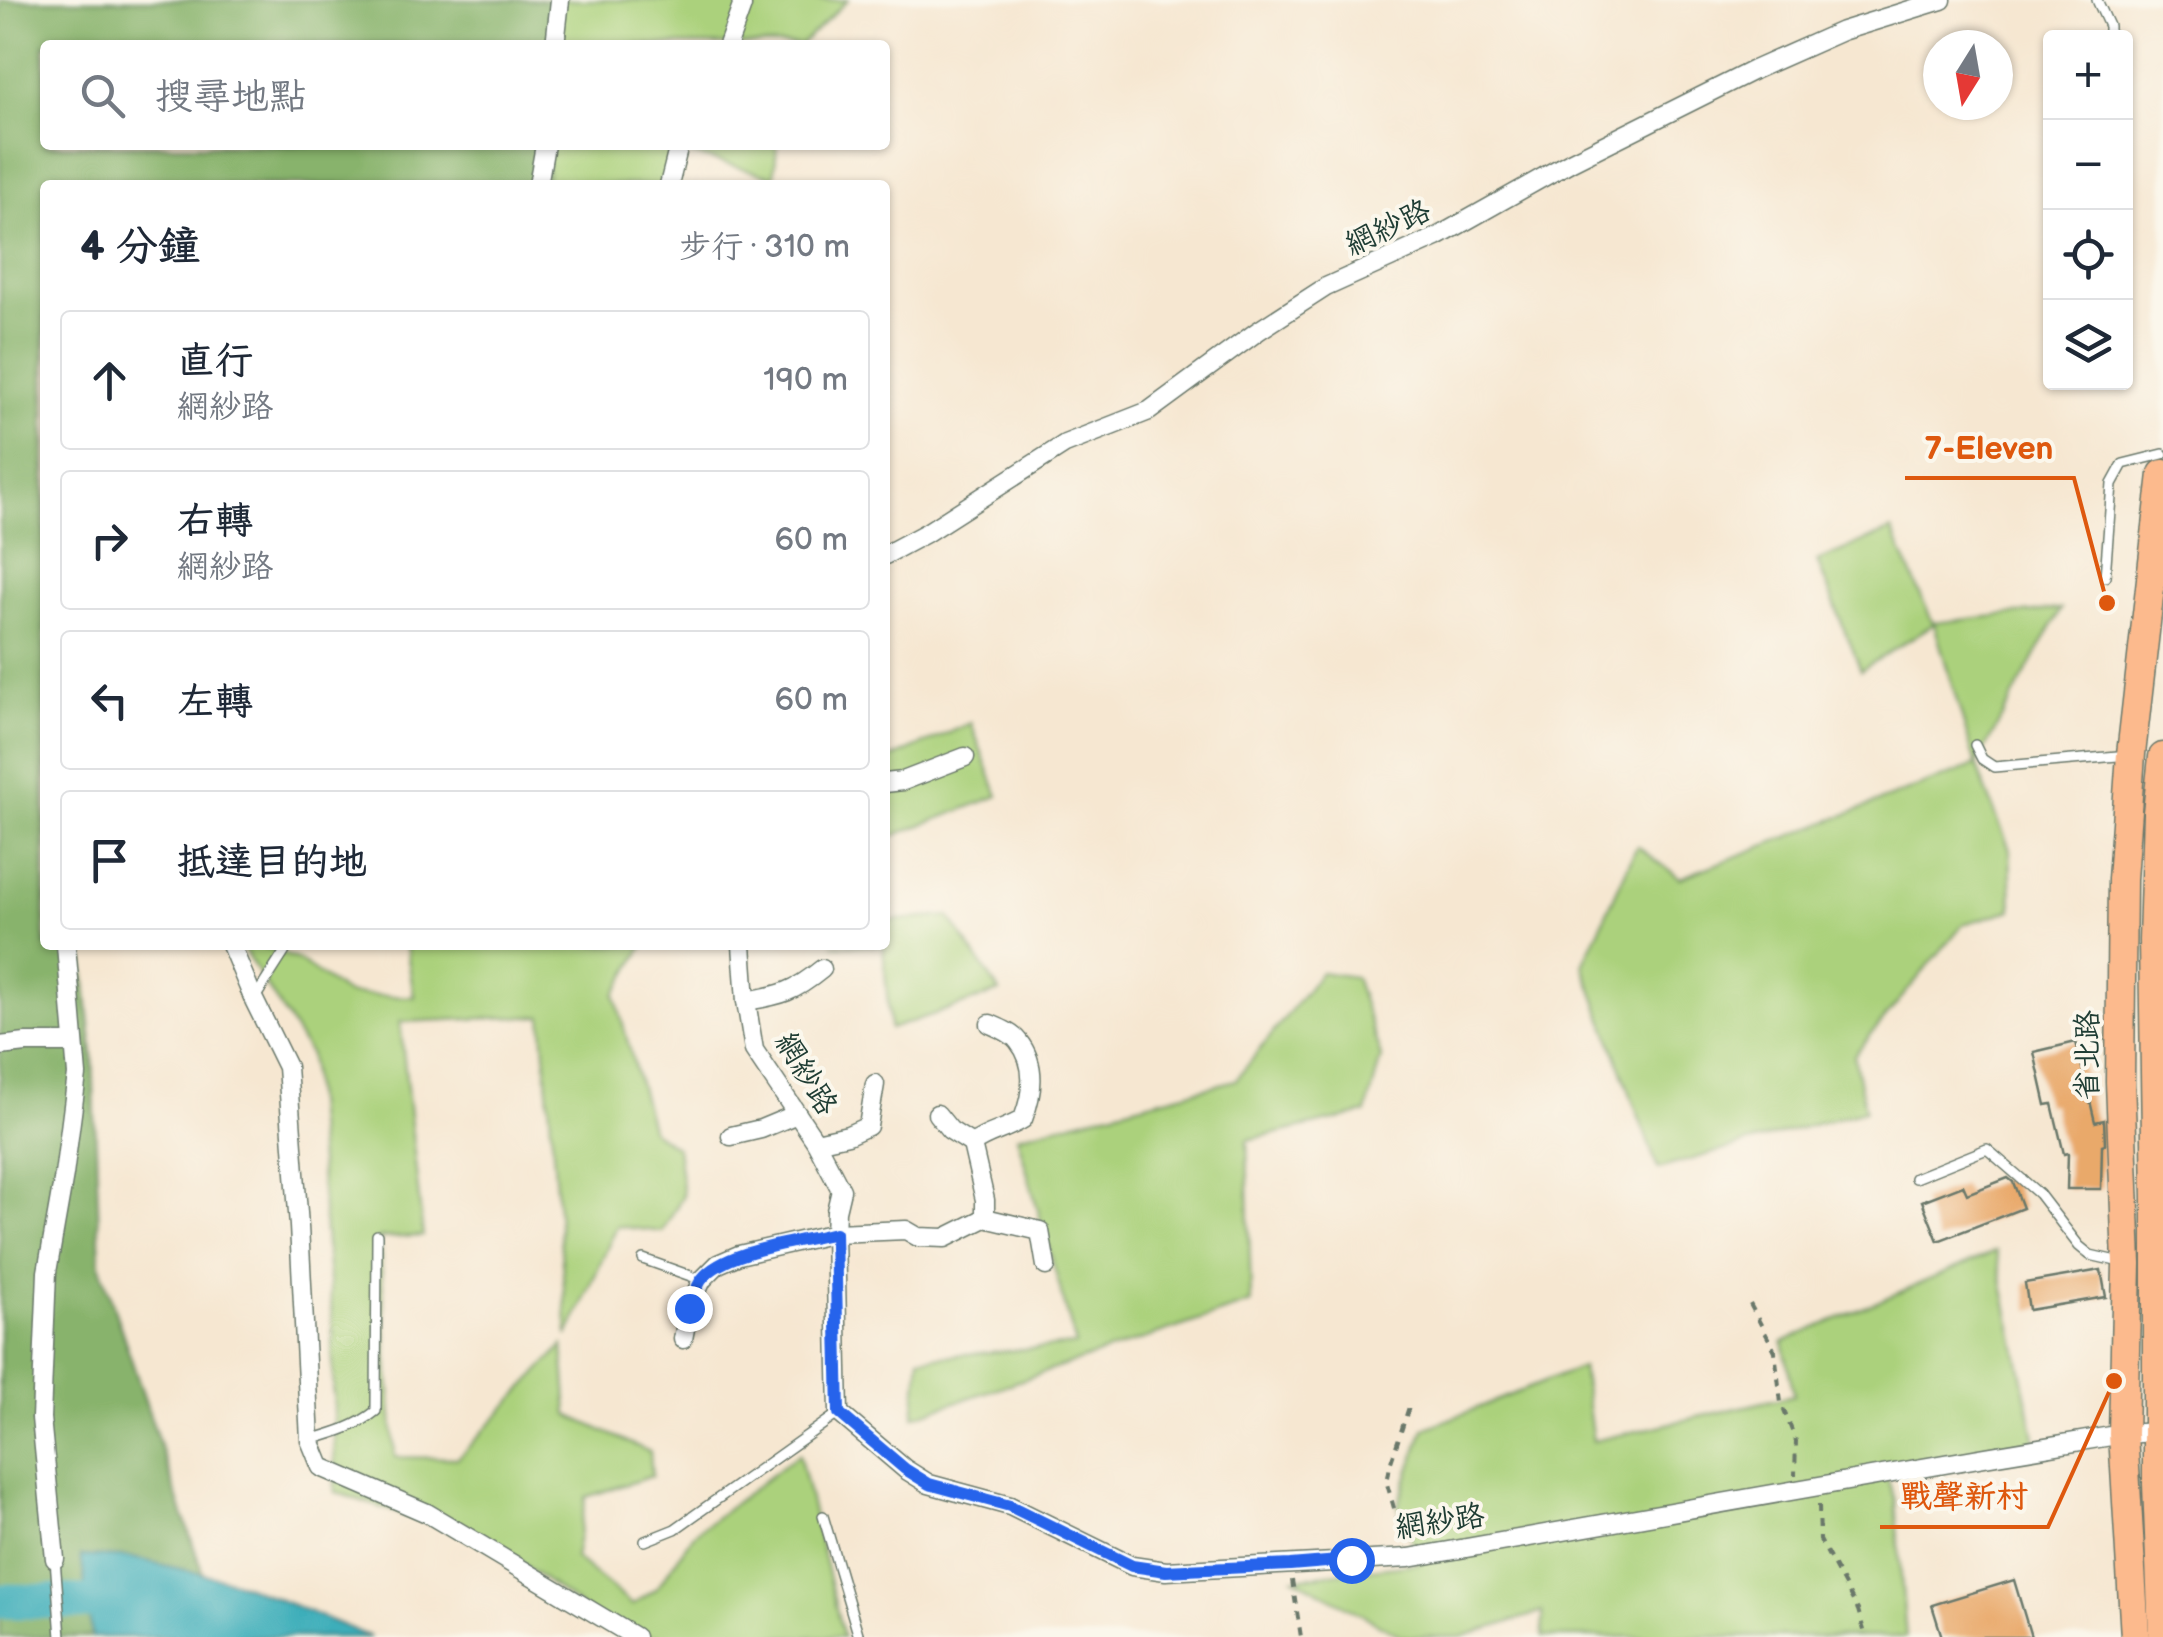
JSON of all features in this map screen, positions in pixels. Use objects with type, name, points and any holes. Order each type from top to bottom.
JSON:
[{"type":"main road","name":"省北路","points":[[2135,1637],[2124,1434],[2127,1264],[2120,1082],[2122,878],[2163,474]]},
{"type":"main road","points":[[2163,757],[2152,940],[2163,1636]]},
{"type":"street","points":[[556,40],[560,0]]},
{"type":"street","points":[[730,40],[741,0]]},
{"type":"street","name":"網紗路","points":[[890,552],[1065,444],[1149,411],[1326,286],[1437,237],[1572,161],[1754,70],[1842,31],[1942,0]]},
{"type":"street","points":[[539,180],[543,150]]},
{"type":"street","points":[[669,180],[678,150]]},
{"type":"street","points":[[890,782],[965,757]]},
{"type":"street","points":[[55,1559],[41,1418],[47,1272],[76,1075],[66,950]]},
{"type":"street","points":[[233,950],[287,1068],[310,1440],[321,1467],[427,1513],[634,1637]]},
{"type":"street","name":"網紗路","points":[[742,950],[754,1050],[816,1142],[841,1190],[835,1233],[839,1413],[905,1469],[929,1484],[1010,1506],[1132,1566],[1166,1571],[1409,1558],[2124,1434],[2159,1446]]},
{"type":"street","points":[[746,1002],[800,987],[822,969]]},
{"type":"street","points":[[972,1144],[985,1134],[1006,1130],[1024,1120],[1031,1094],[1032,1067],[1017,1039],[990,1024]]},
{"type":"street","points":[[0,1046],[74,1043]]},
{"type":"street","points":[[816,1142],[848,1136],[868,1126],[876,1084]]},
{"type":"street","points":[[731,1136],[797,1114]]},
{"type":"street","points":[[937,1114],[950,1130],[972,1144],[985,1200],[985,1218]]},
{"type":"street","points":[[683,1339],[689,1308],[702,1280],[718,1264],[739,1255],[835,1233],[906,1230],[918,1237],[946,1238],[985,1218],[1040,1231],[1046,1266]]},
{"type":"lane","points":[[2097,0],[2109,30]]},
{"type":"lane","points":[[2105,577],[2112,484],[2123,464],[2163,454]]},
{"type":"lane","points":[[1975,745],[1982,759],[1994,767],[2132,754]]},
{"type":"lane","points":[[254,1000],[285,950]]},
{"type":"lane","points":[[1915,1178],[1987,1149],[2039,1194],[2079,1246],[2090,1255],[2127,1264]]},
{"type":"lane","points":[[310,1440],[344,1430],[376,1411],[377,1235]]},
{"type":"lane","points":[[642,1259],[702,1280]]},
{"type":"lane","points":[[644,1541],[674,1529],[839,1413]]},
{"type":"lane","points":[[823,1516],[859,1637]]},
{"type":"lane","points":[[55,1559],[62,1637]]},
{"type":"path","points":[[1750,1304],[1775,1352],[1782,1403],[1796,1442],[1794,1489]]},
{"type":"path","points":[[1409,1407],[1386,1484],[1409,1558]]},
{"type":"path","points":[[1818,1485],[1820,1540],[1858,1610],[1866,1637]]},
{"type":"path","points":[[1290,1565],[1301,1637]]},
{"type":"green space","points":[[0,0],[560,0],[557,40],[40,40],[40,150],[549,150],[546,180],[40,180],[40,950],[83,950],[93,1054],[100,1266],[224,1637],[0,1637]]},
{"type":"green space","points":[[560,0],[848,0],[806,40],[556,40]]},
{"type":"green space","points":[[547,150],[777,150],[774,177],[684,152],[674,180],[545,180]]},
{"type":"green space","points":[[1892,530],[1933,623],[2061,609],[1976,765],[1934,624],[1861,670],[1817,561]]},
{"type":"green space","points":[[971,723],[998,796],[890,837],[890,759]]},
{"type":"green space","points":[[1976,765],[2010,850],[2012,910],[1963,924],[1854,1055],[1865,1110],[1658,1169],[1583,965],[1637,846],[1680,878]]},
{"type":"green space","points":[[949,916],[1000,992],[890,1029],[883,950],[890,950],[890,921]]},
{"type":"green space","points":[[244,950],[273,950],[297,959],[347,994],[414,997],[407,950],[641,950],[615,995],[652,1131],[677,1148],[683,1195],[662,1232],[617,1226],[568,1336],[542,1016],[400,1022],[423,1236],[379,1238],[395,1457],[458,1458],[563,1346],[568,1415],[650,1452],[652,1476],[586,1497],[575,1558],[632,1605],[656,1589],[694,1534],[799,1454],[843,1637],[623,1637],[496,1545],[335,1492],[332,1316],[310,1055]]},
{"type":"green space","points":[[1321,972],[1355,977],[1381,1057],[1366,1113],[1247,1140],[1251,1303],[914,1416],[920,1358],[1076,1345],[1017,1136],[1236,1080]]},
{"type":"green space","points":[[1996,1251],[2036,1442],[1885,1472],[1895,1500],[1906,1637],[1543,1637],[1542,1612],[1461,1637],[1403,1637],[1295,1578],[1421,1563],[1398,1505],[1424,1429],[1582,1367],[1593,1441],[1794,1395],[1783,1342]]},
{"type":"water","points":[[81,1556],[129,1557],[234,1581],[371,1637],[92,1637]]},
{"type":"building","points":[[2076,1042],[2095,1122],[2104,1120],[2101,1189],[2067,1189],[2068,1153],[2064,1154],[2052,1104],[2046,1105],[2034,1052]]},
{"type":"building","points":[[2008,1178],[2023,1208],[1938,1241],[1922,1201],[1963,1185],[1967,1194]]},
{"type":"building","points":[[2101,1270],[2106,1297],[2029,1310],[2025,1283]]},
{"type":"building","points":[[2014,1580],[2031,1637],[1942,1637],[1932,1605]]},
{"type":"waterway","points":[[0,1601],[134,1605]]},
{"type":"place","name":"7-Eleven","points":[[2107,603]]},
{"type":"place","name":"戰聲新村","points":[[2114,1381]]},
{"type":"route","points":[[689,1308],[702,1280],[718,1264],[739,1255],[835,1233],[839,1413],[905,1469],[929,1484],[1010,1506],[1132,1566],[1166,1571],[1351,1560]]}]
